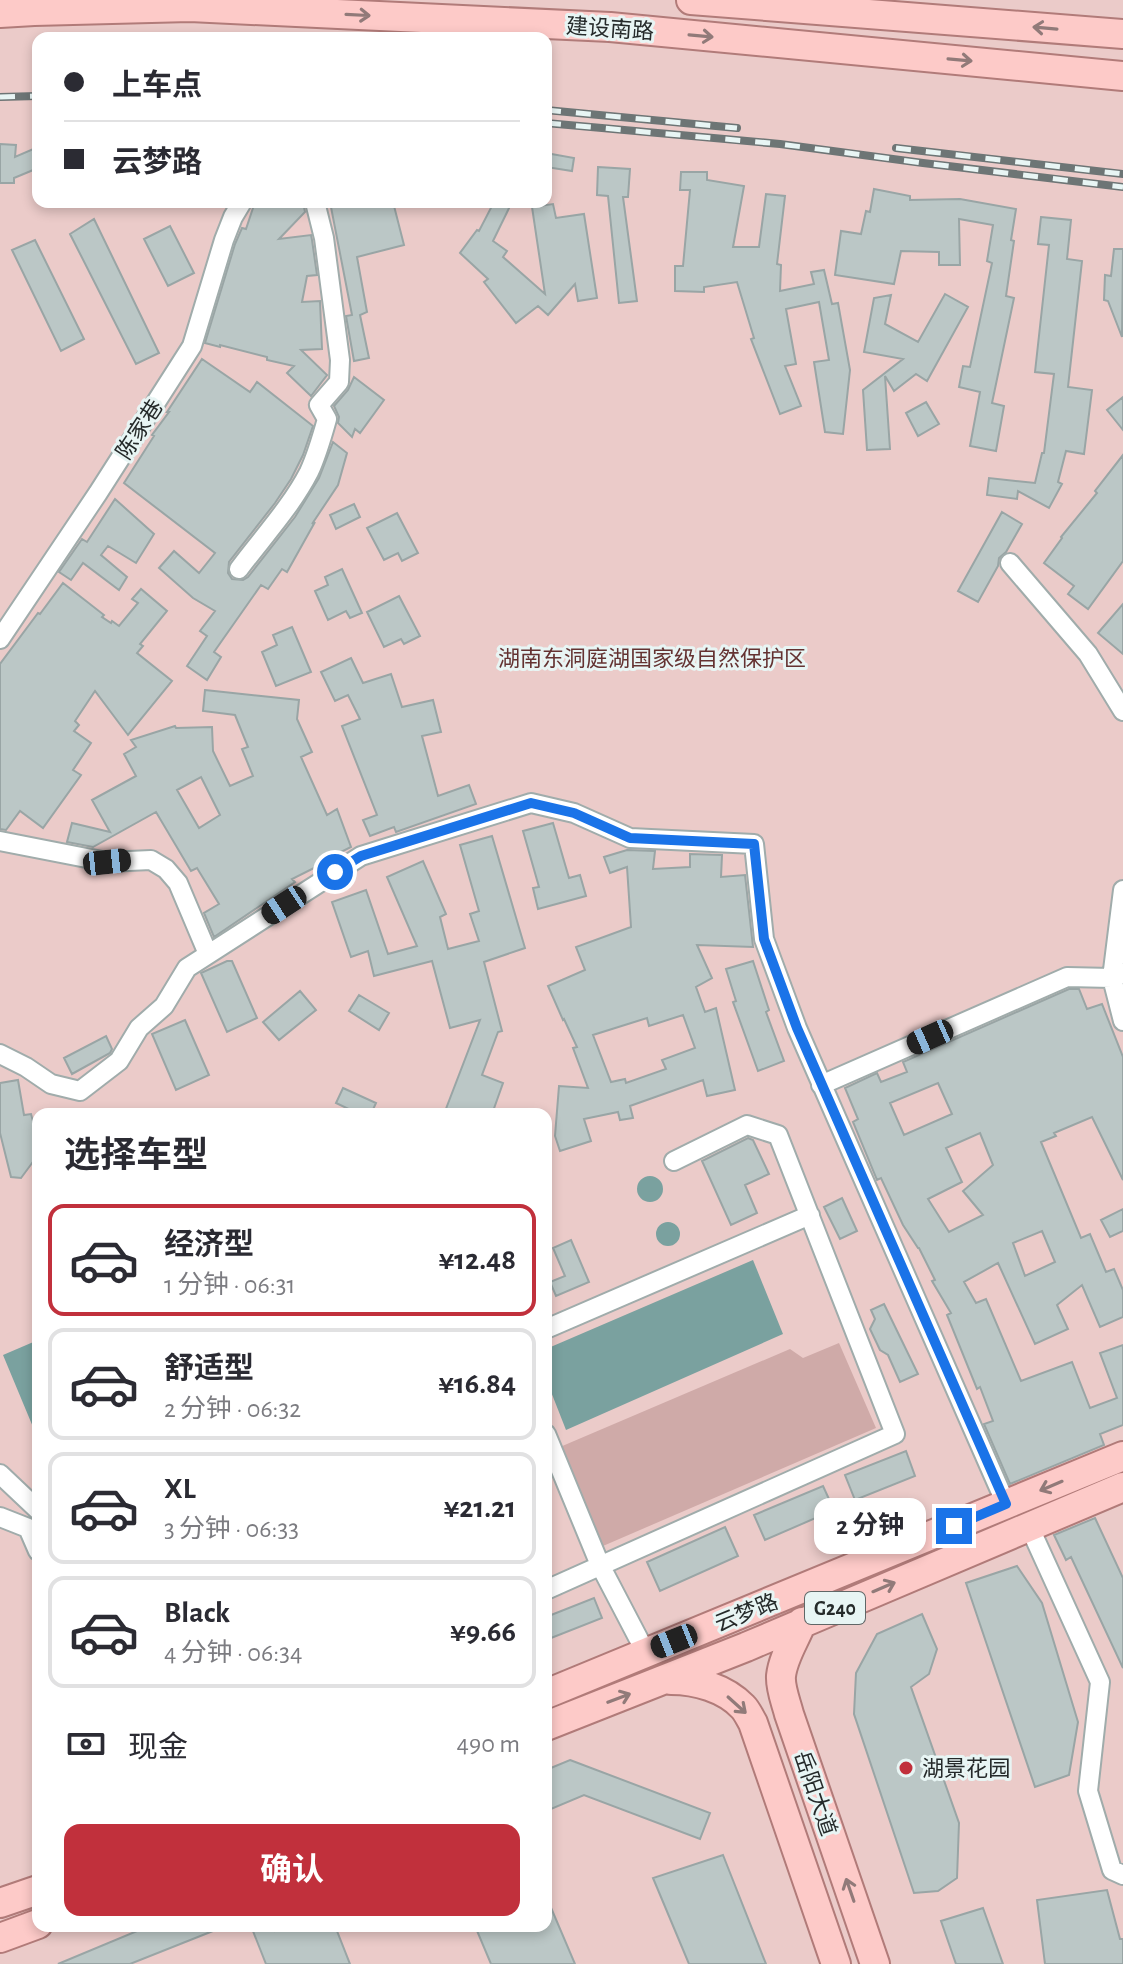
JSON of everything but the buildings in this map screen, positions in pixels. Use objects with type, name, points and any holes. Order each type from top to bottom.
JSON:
[{"type":"main road","points":[[691,0],[1123,34]]},
{"type":"main road","name":"建设南路","points":[[0,13],[190,7],[610,27],[1123,76]]},
{"type":"main road","name":"云梦路","points":[[552,1692],[1123,1456]]},
{"type":"main road","name":"G240","points":[[552,1724],[666,1680],[1123,1487]]},
{"type":"main road","name":"岳阳大道","points":[[802,1622],[785,1662],[782,1689],[875,1964]]},
{"type":"main road","name":"岳阳大道","points":[[666,1680],[688,1680],[724,1694],[742,1707],[753,1723],[836,1964]]},
{"type":"main road","points":[[0,1903],[32,1892]]},
{"type":"main road","points":[[0,1938],[32,1926]]},
{"type":"street","name":"陈家巷","points":[[0,639],[192,346],[224,240],[238,208]]},
{"type":"street","points":[[239,569],[309,472],[327,419],[319,405],[339,382],[340,360],[324,238],[316,208]]},
{"type":"street","points":[[1010,563],[1088,654],[1123,711]]},
{"type":"street","points":[[0,1054],[51,1084],[80,1091],[119,1061],[139,1028],[164,1006],[187,968],[361,856],[531,803],[574,813],[630,838],[754,844],[764,939],[821,1085],[1006,1504]]},
{"type":"street","points":[[0,841],[107,862],[151,860],[166,869],[178,883],[208,954]]},
{"type":"street","points":[[1123,890],[1118,976],[1123,1021]]},
{"type":"street","points":[[821,1085],[1067,977],[1118,976]]},
{"type":"street","points":[[552,1587],[895,1434],[778,1135],[747,1125],[674,1161]]},
{"type":"street","points":[[552,1326],[810,1215]]},
{"type":"street","points":[[552,1449],[600,1565],[646,1653]]},
{"type":"street","points":[[0,1474],[32,1504]]},
{"type":"street","points":[[0,1517],[28,1528],[32,1537]]},
{"type":"street","points":[[1029,1526],[1100,1682],[1088,1791],[1112,1870],[1123,1875]]},
{"type":"green space","name":"湖南东洞庭湖国家级自然保护区","points":[[0,0],[1123,0],[1123,1964],[0,1964]]},
{"type":"shaded area","points":[[839,1343],[876,1428],[603,1546],[560,1447],[790,1349],[803,1358]]},
{"type":"water","points":[[650,1176],[659,1180],[663,1189],[659,1198],[650,1202],[641,1198],[637,1189],[641,1180]]},
{"type":"water","points":[[668,1222],[676,1226],[680,1234],[676,1242],[668,1246],[660,1242],[656,1234],[660,1226]]},
{"type":"water","points":[[753,1260],[783,1334],[566,1430],[552,1394],[552,1346]]},
{"type":"water","points":[[32,1343],[32,1425],[3,1355]]},
{"type":"railway","points":[[0,97],[32,96]]},
{"type":"railway","points":[[552,111],[737,128]]},
{"type":"railway","points":[[552,124],[780,144],[1123,187]]},
{"type":"railway","points":[[896,148],[1123,174]]},
{"type":"place","name":"湖景花园","points":[[906,1768]]},
{"type":"route","points":[[335,872],[361,856],[531,803],[574,813],[630,838],[754,844],[764,939],[797,1028],[1006,1504],[954,1526]]}]
